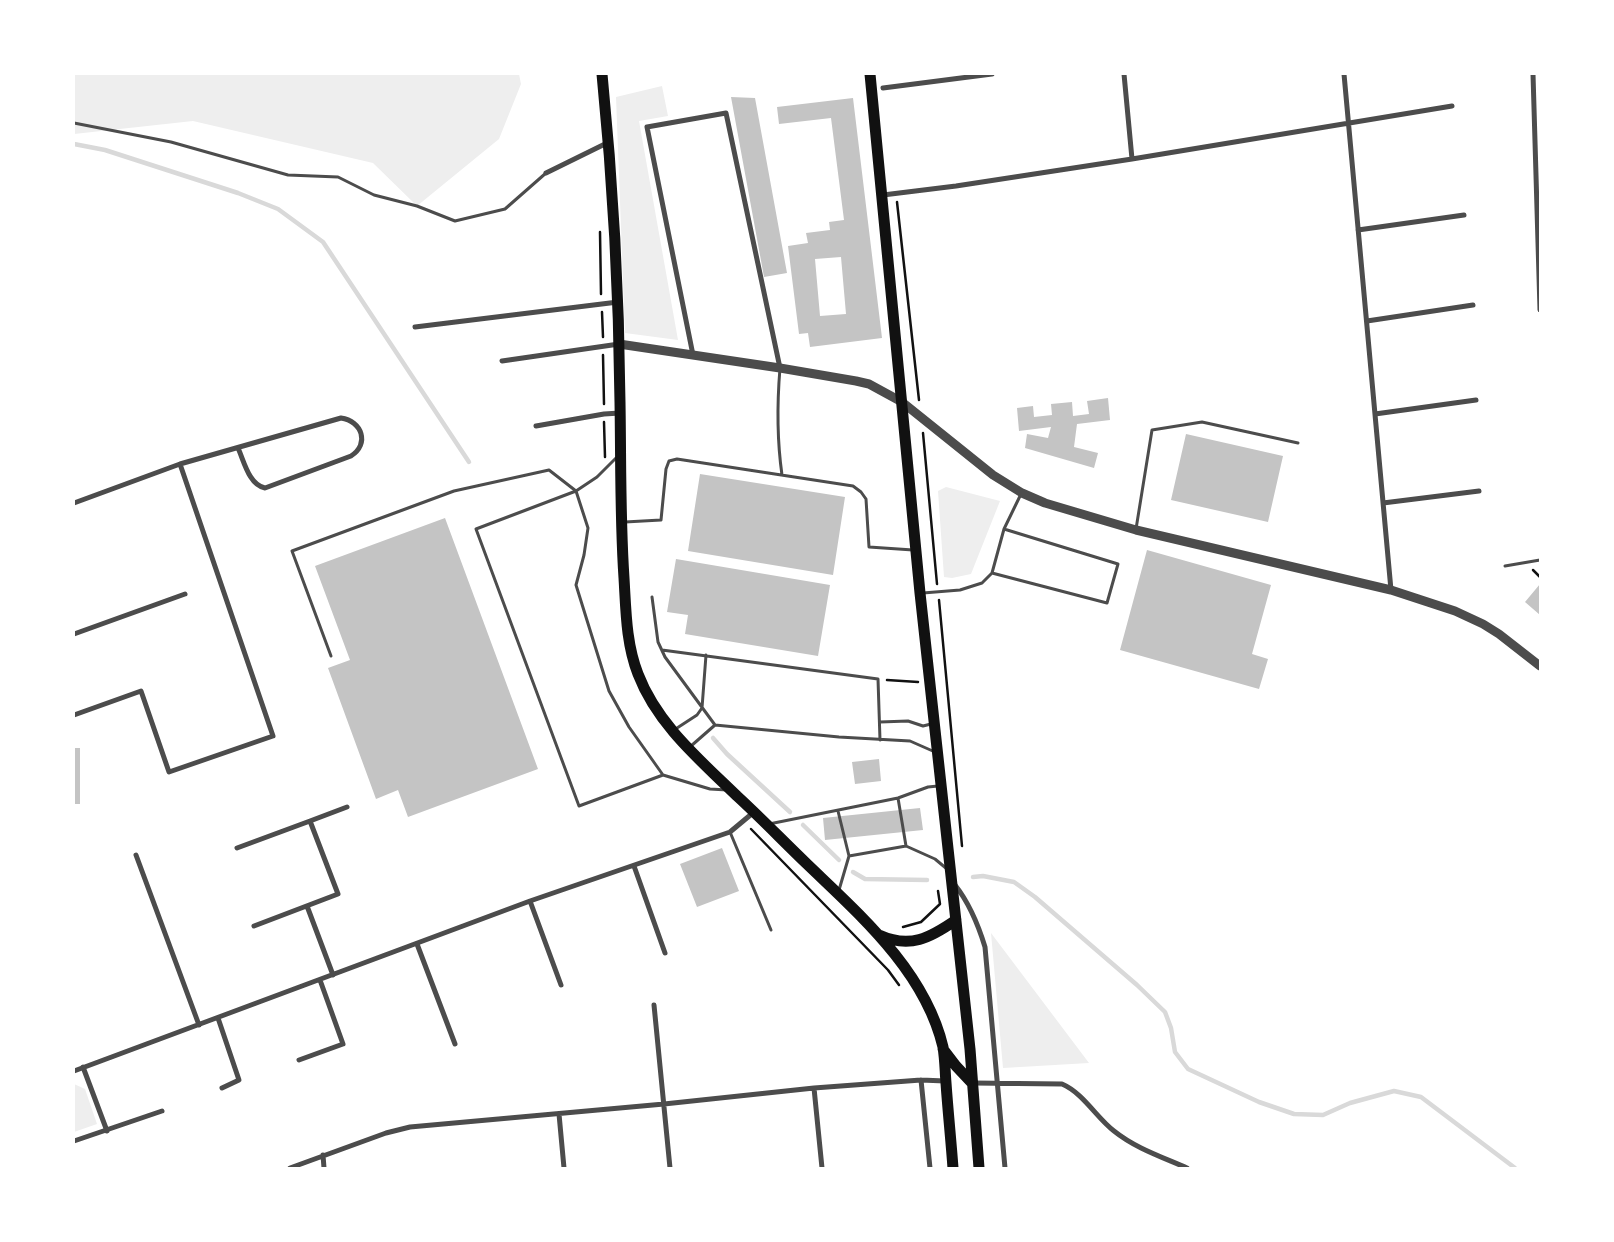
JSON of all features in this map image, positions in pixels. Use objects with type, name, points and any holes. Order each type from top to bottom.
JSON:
[{"type":"main road","points":[[602,74],[609,142],[620,344],[620,522],[627,629],[632,655],[639,676],[653,704],[672,731],[838,893],[878,935],[919,990],[937,1029],[943,1049],[953,1168]]},
{"type":"main road","points":[[870,74],[920,593],[952,877],[979,1168]]},
{"type":"main road","points":[[878,935],[898,942],[920,940],[940,932],[956,920]]},
{"type":"main road","points":[[943,1049],[972,1083]]},
{"type":"street","points":[[883,88],[992,74]]},
{"type":"street","points":[[1124,74],[1132,159]]},
{"type":"street","points":[[1344,74],[1391,590]]},
{"type":"street","points":[[1533,74],[1540,310]]},
{"type":"street","points":[[882,195],[956,186],[1132,159],[1452,106]]},
{"type":"street","points":[[693,355],[647,126],[726,113],[780,368]]},
{"type":"street","points":[[546,173],[609,142]]},
{"type":"street","points":[[1358,230],[1464,215]]},
{"type":"street","points":[[416,327],[618,302]]},
{"type":"street","points":[[1367,321],[1473,305]]},
{"type":"street","points":[[502,361],[620,344],[862,382],[881,389],[902,402],[940,431],[973,461],[1022,493],[1069,511],[1136,530],[1391,590],[1455,611],[1476,620],[1499,634],[1540,666]]},
{"type":"street","points":[[1375,414],[1476,400]]},
{"type":"street","points":[[536,426],[620,413]]},
{"type":"street","points":[[74,503],[180,464],[341,418],[352,421],[361,435],[360,446],[351,456],[264,488],[253,481],[238,448]]},
{"type":"street","points":[[74,714],[142,691],[169,772],[273,736],[180,464]]},
{"type":"street","points":[[1383,502],[1479,490]]},
{"type":"street","points":[[74,634],[185,594]]},
{"type":"street","points":[[237,848],[347,806]]},
{"type":"street","points":[[74,1071],[530,901],[730,832],[754,812]]},
{"type":"street","points":[[254,926],[338,894],[310,820]]},
{"type":"street","points":[[136,855],[199,1025]]},
{"type":"street","points":[[634,866],[665,954]]},
{"type":"street","points":[[952,877],[975,916],[985,947],[1005,1168]]},
{"type":"street","points":[[530,901],[561,985]]},
{"type":"street","points":[[307,906],[333,975]]},
{"type":"street","points":[[417,944],[454,1044]]},
{"type":"street","points":[[299,1060],[343,1044],[320,980]]},
{"type":"street","points":[[654,1005],[670,1168]]},
{"type":"street","points":[[218,1018],[240,1080],[222,1088]]},
{"type":"street","points":[[83,1067],[107,1131]]},
{"type":"street","points":[[290,1168],[397,1130],[814,1088],[921,1080],[946,1081]]},
{"type":"street","points":[[921,1080],[930,1168]]},
{"type":"street","points":[[972,1083],[1062,1084],[1071,1088],[1126,1141],[1187,1168]]},
{"type":"street","points":[[814,1088],[822,1168]]},
{"type":"street","points":[[74,1141],[162,1111]]},
{"type":"street","points":[[559,1114],[564,1168]]},
{"type":"street","points":[[323,1155],[324,1168]]},
{"type":"lane","points":[[74,124],[171,142],[288,175],[338,177],[374,195],[417,206],[455,221],[505,209],[546,173]]},
{"type":"lane","points":[[780,368],[778,394],[782,475]]},
{"type":"lane","points":[[1136,530],[1152,430],[1202,422],[1298,443]]},
{"type":"lane","points":[[621,454],[598,477],[576,491],[476,529],[579,806],[663,775],[710,789],[732,791]]},
{"type":"lane","points":[[620,522],[661,520],[666,469],[670,461],[677,459],[853,486],[866,499],[868,547],[916,550]]},
{"type":"lane","points":[[331,656],[292,551],[454,491],[549,470],[576,491],[588,528],[584,555],[576,585],[609,691],[629,727],[663,775]]},
{"type":"lane","points":[[920,593],[960,590],[982,583],[992,573],[1004,529],[1022,493]]},
{"type":"lane","points":[[992,573],[1106,603],[1118,564],[1004,529]]},
{"type":"lane","points":[[1506,566],[1540,560]]},
{"type":"lane","points":[[652,597],[658,642],[715,725],[810,735],[910,741],[938,753]]},
{"type":"lane","points":[[662,650],[878,679],[880,740]]},
{"type":"lane","points":[[672,731],[697,715],[702,708],[706,655]]},
{"type":"lane","points":[[880,722],[908,722],[923,726],[934,724]]},
{"type":"lane","points":[[689,748],[715,725]]},
{"type":"lane","points":[[766,824],[898,798],[928,787],[941,785]]},
{"type":"lane","points":[[898,798],[906,846]]},
{"type":"lane","points":[[838,811],[849,856],[838,893]]},
{"type":"lane","points":[[730,832],[771,930]]},
{"type":"lane","points":[[849,856],[906,846],[935,859],[952,877]]},
{"type":"path","points":[[924,448],[962,850]]},
{"type":"path","points":[[878,679],[904,681]]},
{"type":"path","points":[[743,821],[888,970],[903,990]]},
{"type":"path","points":[[865,946],[878,935],[921,922],[940,904]]},
{"type":"shaded area","points":[[74,74],[519,74],[521,84],[499,139],[417,206],[373,163],[193,121],[74,134]]},
{"type":"shaded area","points":[[662,86],[668,116],[639,121],[678,340],[625,333],[616,97]]},
{"type":"shaded area","points":[[946,487],[1000,501],[971,574],[952,578],[944,577],[938,491]]},
{"type":"shaded area","points":[[991,933],[1089,1063],[1003,1068]]},
{"type":"shaded area","points":[[74,1084],[85,1089],[97,1124],[74,1132]]},
{"type":"building","points":[[731,97],[755,98],[787,273],[764,277]]},
{"type":"building","points":[[853,98],[882,338],[810,347],[808,333],[799,334],[788,246],[808,243],[806,233],[830,230],[829,222],[844,220],[831,118],[779,124],[777,107]],"holes":[[[841,257],[846,314],[820,316],[815,259]]]},
{"type":"building","points":[[1108,398],[1110,420],[1077,424],[1074,447],[1098,453],[1094,468],[1025,448],[1027,434],[1048,438],[1051,427],[1019,431],[1017,408],[1033,406],[1034,417],[1052,415],[1051,404],[1072,402],[1073,416],[1089,414],[1087,401]]},
{"type":"building","points":[[1186,434],[1283,456],[1268,522],[1171,500]]},
{"type":"building","points":[[700,474],[845,497],[833,575],[688,551]]},
{"type":"building","points":[[445,518],[538,769],[408,817],[398,790],[376,799],[328,668],[350,660],[315,566]]},
{"type":"building","points":[[1147,550],[1271,585],[1252,654],[1268,659],[1259,689],[1120,650]]},
{"type":"building","points":[[676,559],[830,585],[818,656],[685,634],[688,615],[667,612]]},
{"type":"building","points":[[1540,584],[1540,615],[1525,602]]},
{"type":"building","points":[[74,748],[80,748],[80,804],[74,804]]},
{"type":"building","points":[[879,759],[881,781],[855,784],[852,762]]},
{"type":"building","points":[[920,808],[923,830],[825,840],[823,818]]},
{"type":"building","points":[[722,848],[739,891],[697,907],[680,864]]},
{"type":"waterway","points":[[74,144],[105,150],[238,193],[278,209],[323,242],[469,462]]},
{"type":"waterway","points":[[713,738],[727,754],[790,812]]},
{"type":"waterway","points":[[803,825],[839,860]]},
{"type":"waterway","points":[[853,872],[865,879],[927,880]]},
{"type":"waterway","points":[[973,877],[983,876],[1014,882],[1035,897],[1137,985],[1165,1012],[1171,1028],[1175,1052],[1188,1069],[1259,1102],[1294,1114],[1323,1115],[1350,1103],[1394,1091],[1421,1097],[1515,1168]]}]
